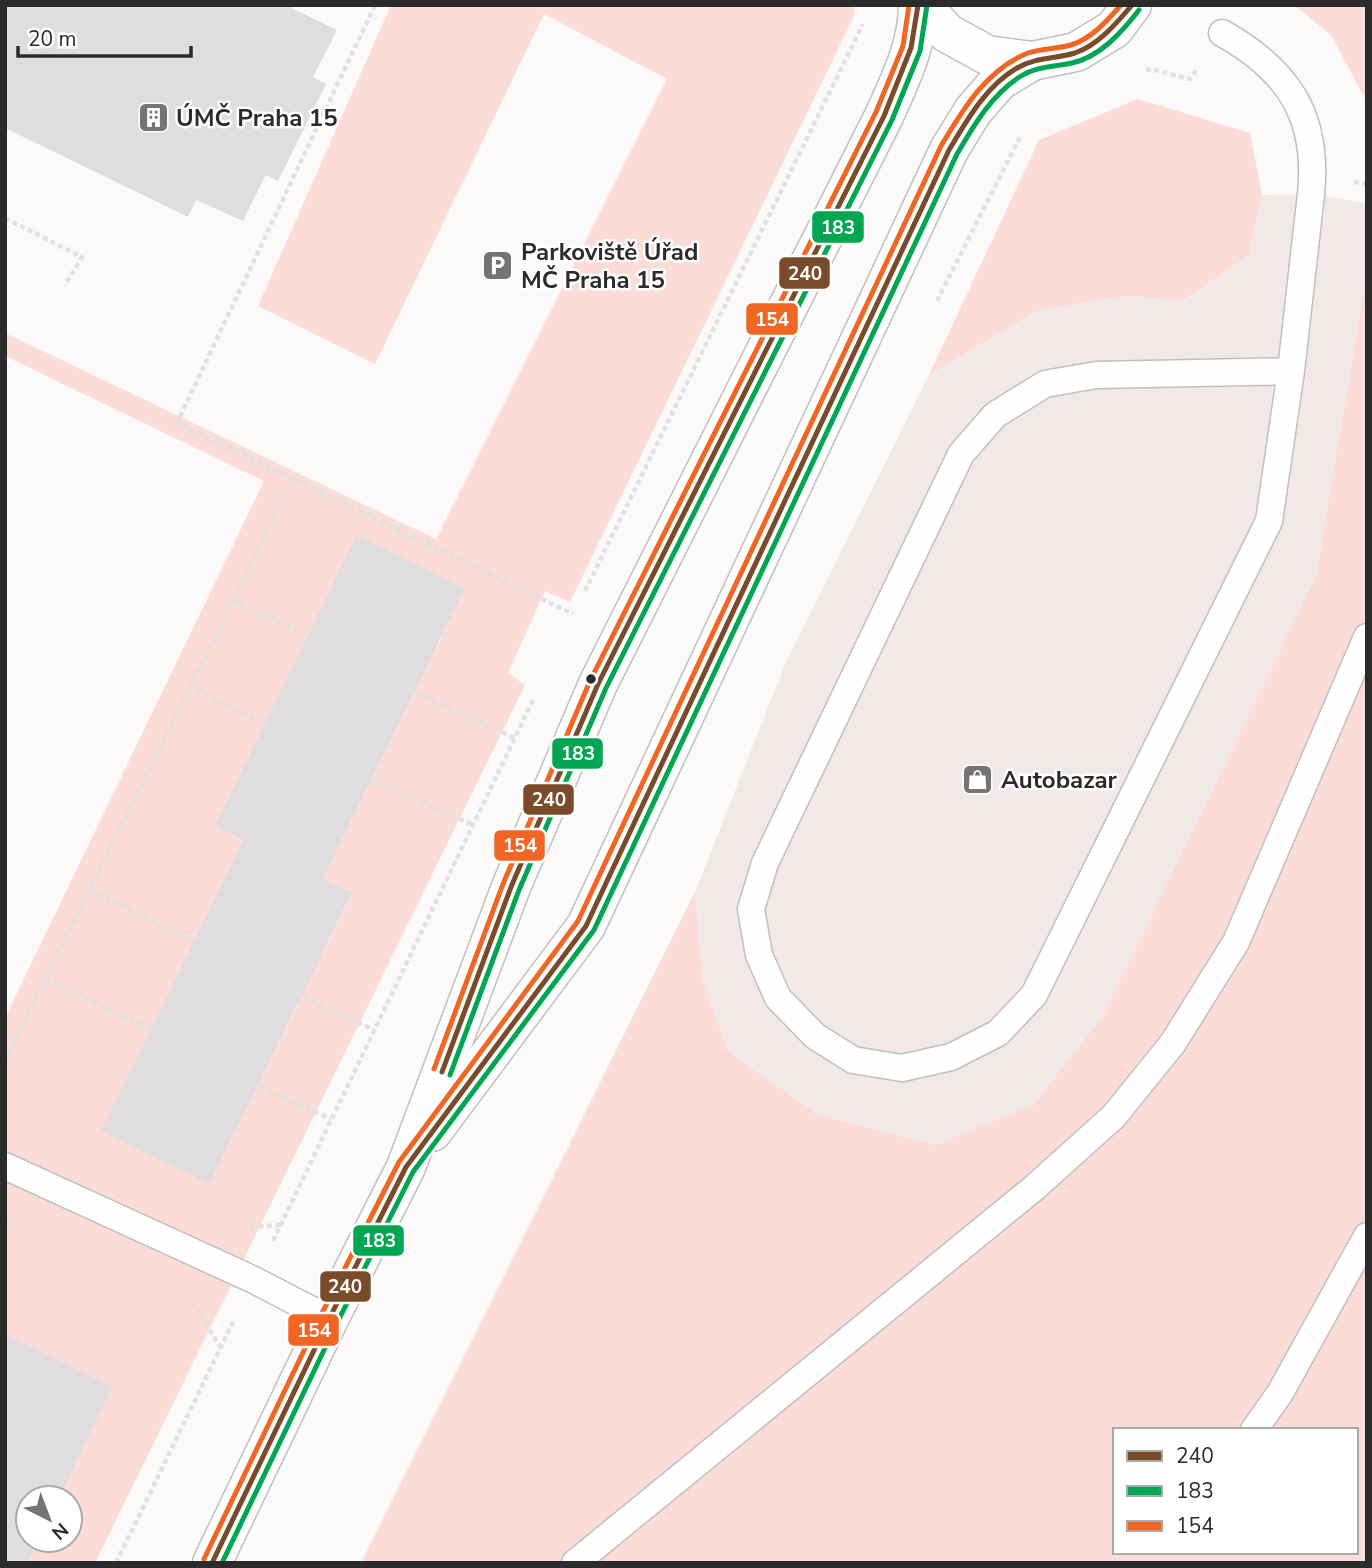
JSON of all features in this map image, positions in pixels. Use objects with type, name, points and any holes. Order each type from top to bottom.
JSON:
[{"type":"street","points":[[920,5],[947,33],[987,55],[1032,61],[1076,52],[1114,29],[1132,5]]},
{"type":"street","points":[[212,1563],[329,1319],[406,1167],[511,887],[598,684],[906,69],[918,26],[920,5]]},
{"type":"street","points":[[406,1167],[586,926],[949,150],[972,110],[999,81],[1032,61]]},
{"type":"lane","points":[[1222,33],[1253,52],[1286,82],[1302,114],[1310,146],[1313,176],[1291,371],[1269,521],[1034,995],[998,1032],[951,1057],[902,1068],[853,1060],[815,1036],[778,998],[759,956],[751,909],[765,863],[961,454],[995,415],[1045,384],[1096,375],[1291,371]]},
{"type":"lane","points":[[575,1563],[1034,1188],[1114,1116],[1173,1043],[1236,942],[1367,638]]},
{"type":"lane","points":[[5,1166],[254,1280],[329,1319]]},
{"type":"lane","points":[[1255,1428],[1280,1393],[1367,1236]]},
{"type":"path","points":[[375,5],[177,423],[573,614],[568,624]]},
{"type":"path","points":[[579,601],[866,17]]},
{"type":"path","points":[[1140,71],[1151,69],[1190,79],[1222,33]]},
{"type":"path","points":[[931,313],[1024,130]]},
{"type":"path","points":[[5,218],[82,257],[65,286]]},
{"type":"path","points":[[5,1061],[292,479]]},
{"type":"path","points":[[232,600],[309,636]]},
{"type":"path","points":[[190,686],[265,724]]},
{"type":"path","points":[[408,690],[514,738]]},
{"type":"path","points":[[116,1563],[538,690]]},
{"type":"path","points":[[366,777],[473,825]]},
{"type":"path","points":[[90,890],[194,941]]},
{"type":"path","points":[[46,979],[151,1029]]},
{"type":"path","points":[[296,993],[374,1030]]},
{"type":"path","points":[[252,1083],[331,1119]]},
{"type":"shaded area","points":[[391,5],[854,5],[855,14],[570,602],[545,591],[508,673],[525,685],[95,1563],[27,1563],[31,1554],[84,1554],[84,1484],[66,1484],[113,1387],[5,1335],[5,1018],[264,481],[5,356],[5,333],[436,539],[667,79],[544,14],[375,364],[258,306]],"holes":[[[464,588],[437,647],[431,644],[412,697],[323,879],[352,894],[324,951],[292,999],[299,1002],[262,1076],[244,840],[216,826]]]},
{"type":"shaded area","points":[[1294,5],[1367,5],[1367,102],[1331,35]]},
{"type":"shaded area","points":[[1138,99],[1250,133],[1262,195],[1249,255],[1183,301],[1126,296],[1039,310],[929,375],[1039,140]]},
{"type":"shaded area","name":"Autobazar","points":[[1311,194],[1367,203],[1367,288],[1316,576],[1102,1017],[1034,1104],[935,1145],[817,1114],[729,1052],[703,982],[695,892],[784,667],[929,375],[1039,310],[1126,296],[1184,301],[1249,255],[1262,195]]},
{"type":"shaded area","points":[[1367,273],[1367,1563],[361,1563],[695,892],[703,982],[729,1052],[817,1114],[935,1145],[1034,1104],[1102,1017],[1316,576]]},
{"type":"building","name":"ÚMČ Praha 15","points":[[5,5],[285,5],[337,30],[313,77],[326,84],[278,181],[266,175],[243,221],[196,200],[188,217],[5,128]]},
{"type":"building","points":[[357,535],[465,588],[323,879],[352,893],[209,1184],[101,1131],[244,840],[215,826]]},
{"type":"building","points":[[5,1334],[113,1387],[66,1484],[14,1484],[14,1554],[31,1554],[27,1563],[5,1563]]},
{"type":"transit line","name":"154","points":[[434,1069],[503,884],[590,681],[876,112],[903,46],[909,5]]},
{"type":"transit line","name":"240","points":[[442,1072],[511,887],[598,684],[884,116],[911,48],[918,5]]},
{"type":"transit line","name":"183","points":[[450,1075],[519,890],[606,688],[892,120],[920,51],[927,5]]},
{"type":"transit line","name":"154","points":[[204,1559],[321,1315],[399,1162],[578,921],[941,146],[967,105],[1000,69],[1028,53],[1078,42],[1098,29],[1121,5]]},
{"type":"transit line","name":"240","points":[[212,1563],[329,1319],[406,1167],[586,926],[949,150],[978,104],[1006,75],[1031,62],[1068,55],[1091,45],[1132,5]]},
{"type":"transit line","name":"183","points":[[222,1563],[413,1172],[594,930],[963,143],[984,111],[1011,83],[1033,70],[1072,63],[1092,55],[1118,35],[1139,10]]},
{"type":"place","name":"ÚMČ Praha 15","points":[[153,118]]},
{"type":"place","name":"Parkoviště Úřad MČ Praha 15","points":[[498,266]]},
{"type":"place","name":"Autobazar","points":[[978,780]]}]
